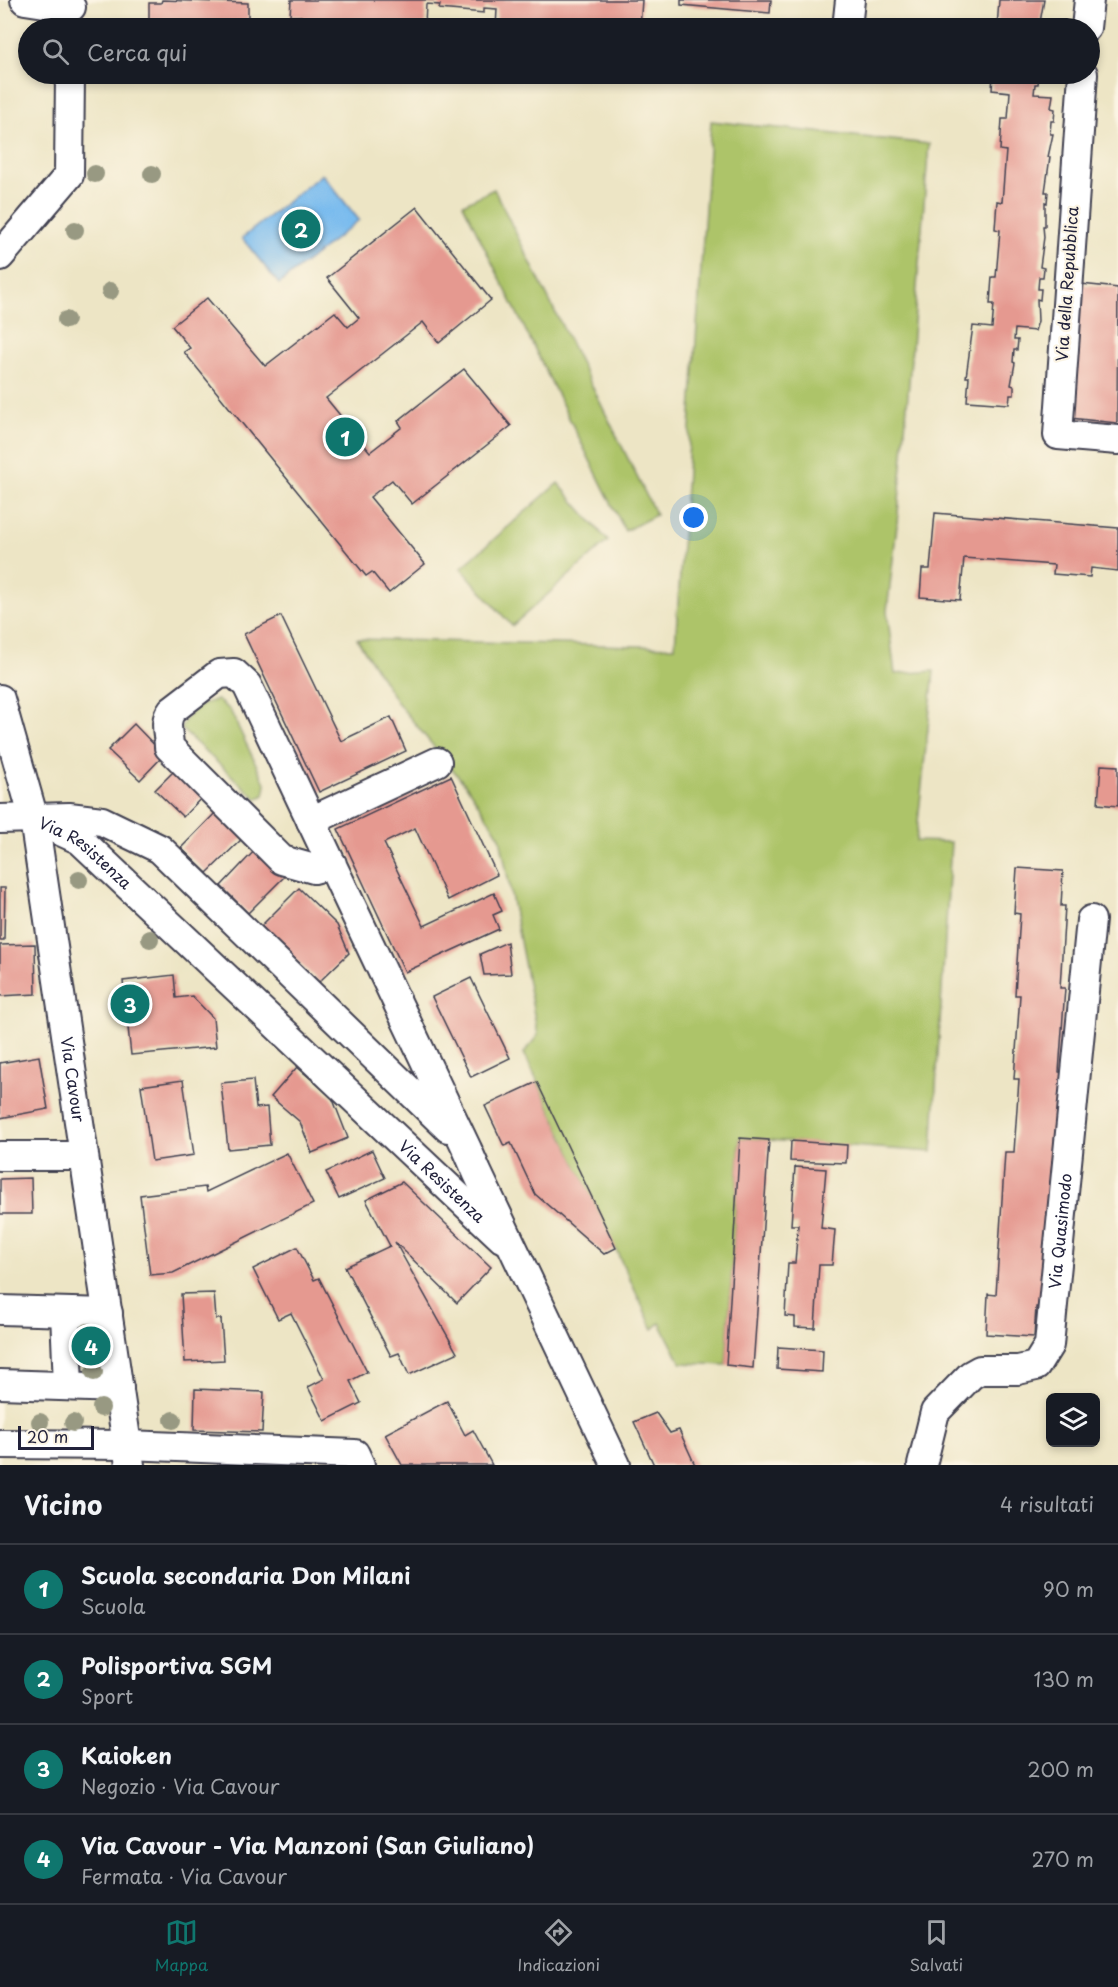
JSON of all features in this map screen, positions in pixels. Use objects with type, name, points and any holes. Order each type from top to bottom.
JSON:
[{"type":"street","points":[[25,0],[71,12]]},
{"type":"street","points":[[848,18],[850,0]]},
{"type":"street","points":[[1087,18],[1089,0]]},
{"type":"street","points":[[0,256],[69,175],[70,84]]},
{"type":"street","name":"Via della Repubblica","points":[[1082,84],[1058,435],[1118,440]]},
{"type":"street","name":"Via Resistenza","points":[[332,864],[314,869],[282,860],[169,747],[166,725],[167,716],[172,710],[219,674],[234,673],[247,685],[311,821],[332,864],[467,1149],[616,1465]]},
{"type":"street","name":"Via Cavour","points":[[0,699],[34,819],[128,1455]]},
{"type":"street","points":[[311,821],[437,762]]},
{"type":"street","name":"Via Resistenza","points":[[34,819],[69,817],[102,821],[160,849],[435,1113],[467,1149]]},
{"type":"street","points":[[0,819],[34,819]]},
{"type":"street","name":"Via Resistenza","points":[[34,819],[80,840],[514,1250]]},
{"type":"street","points":[[127,884],[132,857],[160,849]]},
{"type":"street","name":"Via Quasimodo","points":[[922,1465],[935,1412],[971,1375],[980,1370],[1018,1370],[1036,1366],[1049,1345],[1091,920]]},
{"type":"street","points":[[0,1156],[82,1156]]},
{"type":"street","points":[[0,1310],[108,1313]]},
{"type":"street","points":[[65,1313],[68,1386]]},
{"type":"street","points":[[0,1384],[119,1388]]},
{"type":"street","points":[[0,1444],[128,1455],[355,1454],[360,1465]]},
{"type":"green space","points":[[711,121],[929,144],[897,525],[887,611],[895,674],[934,671],[916,841],[951,842],[932,1152],[740,1138],[726,1365],[681,1363],[660,1323],[653,1329],[524,1053],[538,1035],[500,837],[468,788],[397,702],[357,639],[675,647]]},
{"type":"green space","points":[[494,189],[656,515],[625,531],[463,204]]},
{"type":"green space","points":[[558,483],[608,541],[512,626],[461,568]]},
{"type":"green space","points":[[217,700],[230,710],[266,785],[264,795],[257,799],[181,729],[186,718],[195,710],[205,703]]},
{"type":"water","points":[[322,174],[359,220],[279,284],[242,238]]},
{"type":"building","points":[[162,0],[248,3],[248,18],[149,18],[149,3],[161,3]]},
{"type":"building","points":[[291,0],[642,0],[641,18],[497,18],[497,9],[484,8],[484,13],[439,9],[440,5],[426,4],[425,18],[301,18],[301,16],[290,16]]},
{"type":"building","points":[[681,0],[771,0],[770,13],[681,5]]},
{"type":"building","points":[[999,0],[1044,0],[1041,18],[998,18]]},
{"type":"building","points":[[992,84],[1035,84],[1034,94],[1053,95],[1051,108],[1055,109],[1054,121],[1051,121],[1050,134],[1053,134],[1048,157],[1050,157],[1045,192],[1048,192],[1047,203],[1045,202],[1045,226],[1043,226],[1044,237],[1040,267],[1044,268],[1043,277],[1039,277],[1038,289],[1041,289],[1040,300],[1037,299],[1038,321],[1035,331],[1015,329],[1014,340],[1018,340],[1017,350],[1014,350],[1013,362],[1015,363],[1011,385],[1014,386],[1014,395],[1010,395],[1009,404],[967,401],[969,377],[966,377],[973,326],[992,328],[994,304],[990,304],[992,277],[996,277],[1000,230],[995,229],[997,201],[1002,202],[1006,151],[1000,150],[1002,119],[1008,119],[1010,92],[992,90]]},
{"type":"building","points":[[417,207],[491,300],[439,343],[423,322],[326,398],[370,452],[402,427],[398,421],[464,369],[511,426],[412,504],[392,480],[370,497],[425,564],[389,593],[372,572],[366,576],[184,352],[190,348],[172,326],[207,298],[265,366],[335,312],[348,327],[359,318],[327,278]]},
{"type":"building","points":[[1081,284],[1118,288],[1117,423],[1070,418]]},
{"type":"building","points":[[935,513],[1118,528],[1118,571],[1091,568],[1090,577],[1053,574],[1054,565],[964,558],[960,600],[920,597],[922,569],[930,569]]},
{"type":"building","points":[[281,616],[341,741],[391,717],[406,751],[319,792],[244,634]]},
{"type":"building","points":[[134,724],[164,755],[140,780],[108,750]]},
{"type":"building","points":[[1101,765],[1118,766],[1118,806],[1098,804]]},
{"type":"building","points":[[177,768],[205,794],[183,817],[155,790]]},
{"type":"building","points":[[451,776],[497,875],[448,900],[415,828],[384,843],[424,926],[494,893],[502,911],[493,915],[499,929],[405,972],[338,829]]},
{"type":"building","points":[[219,809],[246,835],[207,873],[181,848]]},
{"type":"building","points":[[258,847],[286,875],[248,913],[221,886]]},
{"type":"building","points":[[1017,868],[1063,871],[1061,906],[1065,906],[1060,988],[1065,988],[1059,1072],[1064,1073],[1058,1161],[1052,1161],[1042,1307],[1036,1307],[1034,1337],[986,1334],[988,1294],[996,1295],[1005,1152],[1014,1152],[1019,1079],[1014,1079],[1020,995],[1015,995],[1020,914],[1014,913]]},
{"type":"building","points":[[0,888],[5,888],[4,940],[0,940]]},
{"type":"building","points":[[299,888],[337,925],[349,953],[319,982],[261,926]]},
{"type":"building","points":[[507,942],[511,974],[484,975],[480,954]]},
{"type":"building","points":[[35,944],[36,994],[0,996],[0,945]]},
{"type":"building","points":[[174,975],[176,998],[192,996],[213,1018],[216,1047],[131,1055],[123,981]]},
{"type":"building","points":[[471,978],[510,1058],[471,1077],[432,997]]},
{"type":"building","points":[[39,1056],[48,1109],[0,1118],[0,1063]]},
{"type":"building","points":[[297,1067],[332,1097],[348,1138],[312,1153],[300,1122],[271,1097]]},
{"type":"building","points":[[183,1080],[194,1155],[152,1161],[141,1086]]},
{"type":"building","points":[[253,1080],[256,1108],[267,1107],[270,1145],[228,1149],[221,1083]]},
{"type":"building","points":[[537,1082],[616,1248],[604,1254],[535,1194],[511,1143],[504,1146],[485,1106]]},
{"type":"building","points":[[740,1138],[769,1140],[753,1368],[726,1365]]},
{"type":"building","points":[[791,1141],[847,1145],[846,1163],[790,1161]]},
{"type":"building","points":[[372,1150],[385,1178],[339,1199],[326,1172]]},
{"type":"building","points":[[287,1153],[313,1204],[173,1273],[150,1275],[140,1195],[205,1187],[206,1192]]},
{"type":"building","points":[[795,1167],[826,1169],[821,1228],[835,1230],[832,1265],[819,1265],[815,1328],[795,1327],[795,1317],[785,1316],[788,1263],[795,1263],[798,1225],[791,1225]]},
{"type":"building","points":[[31,1178],[32,1214],[0,1214],[0,1179]]},
{"type":"building","points":[[402,1182],[491,1267],[457,1303],[395,1242],[457,1353],[409,1375],[399,1353],[391,1356],[345,1267],[390,1246],[366,1200]]},
{"type":"building","points":[[297,1247],[314,1280],[319,1278],[367,1372],[350,1381],[361,1403],[325,1421],[308,1387],[324,1379],[291,1313],[278,1319],[253,1269]]},
{"type":"building","points":[[214,1293],[216,1319],[221,1319],[224,1360],[185,1362],[181,1294]]},
{"type":"building","points":[[778,1347],[823,1350],[822,1372],[777,1369]]},
{"type":"building","points":[[195,1389],[264,1392],[262,1432],[194,1430]]},
{"type":"building","points":[[447,1401],[465,1435],[473,1430],[492,1465],[402,1465],[385,1434]]},
{"type":"building","points":[[656,1413],[670,1433],[679,1430],[695,1465],[654,1465],[634,1422]]},
{"type":"place","name":"Polisportiva SGM","points":[[301,229]]},
{"type":"place","name":"Scuola secondaria Don Milani","points":[[345,437]]},
{"type":"place","name":"Kaioken","points":[[130,1004]]},
{"type":"place","name":"Via Cavour - Via Manzoni (San Giuliano)","points":[[91,1346]]}]
